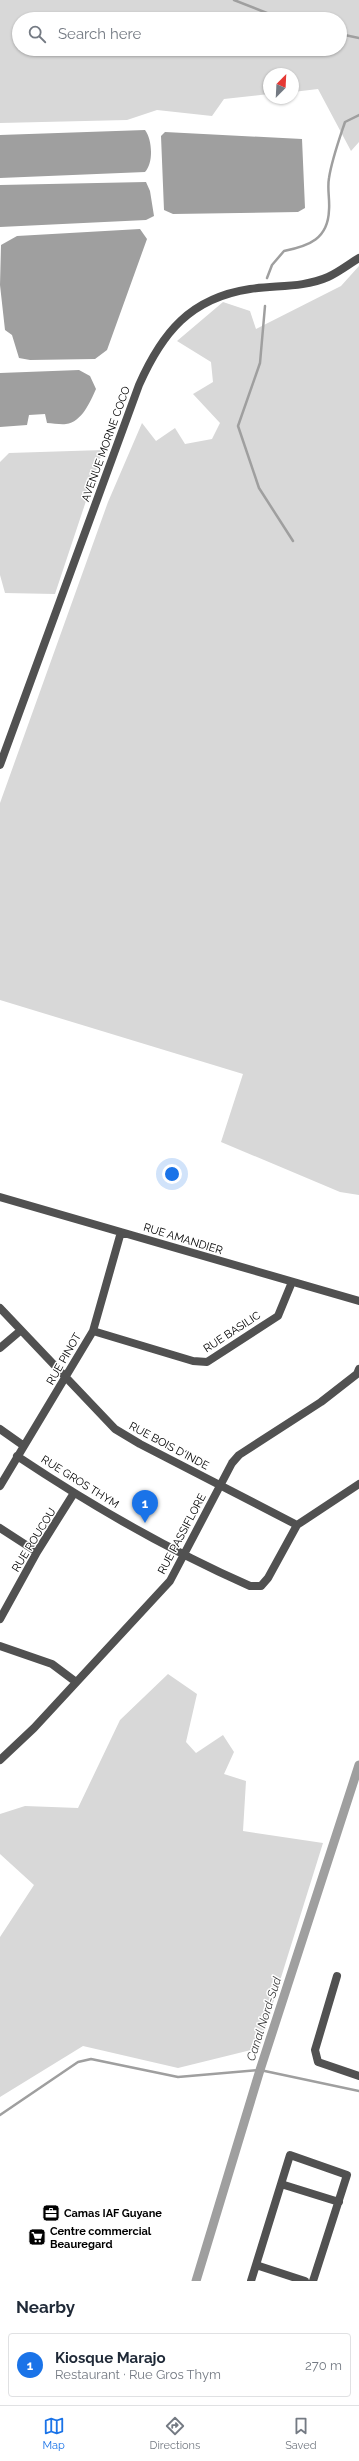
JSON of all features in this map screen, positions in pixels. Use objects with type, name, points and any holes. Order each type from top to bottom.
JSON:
[{"type":"street","name":"AVENUE MORNE COCO","points":[[0,765],[139,386],[150,360],[165,337],[186,316],[208,301],[250,289],[300,286],[328,277],[359,258]]},
{"type":"street","name":"RUE AMANDIER","points":[[0,1197],[359,1302]]},
{"type":"street","name":"RUE PINOT","points":[[0,1486],[17,1456],[66,1379],[93,1331],[121,1232]]},
{"type":"street","name":"RUE BASILIC","points":[[93,1331],[193,1361],[207,1362],[278,1316],[292,1282]]},
{"type":"street","name":"RUE BOIS D'INDE","points":[[0,1308],[20,1331],[115,1429],[140,1444],[297,1525]]},
{"type":"street","points":[[0,1348],[20,1331]]},
{"type":"street","name":"RUE PASSIFLORE","points":[[0,1760],[76,1682],[170,1581],[182,1555],[220,1485],[239,1455],[321,1402],[358,1374],[359,1369]]},
{"type":"street","points":[[0,1429],[24,1446]]},
{"type":"street","name":"RUE GROS THYM","points":[[17,1456],[74,1493],[182,1555],[250,1586],[261,1586],[268,1578],[297,1525],[359,1484]]},
{"type":"street","name":"RUE ROUCOU","points":[[0,1619],[37,1552],[74,1493]]},
{"type":"street","points":[[0,1528],[37,1552]]},
{"type":"street","points":[[0,1646],[52,1664],[76,1682]]},
{"type":"street","points":[[337,1976],[315,2050],[315,2057],[318,2062],[357,2075]]},
{"type":"street","points":[[251,2281],[290,2155],[347,2175],[313,2281]]},
{"type":"street","points":[[281,2184],[338,2202]]},
{"type":"street","points":[[256,2265],[305,2281]]},
{"type":"shaded area","points":[[0,0],[359,0],[359,142],[351,151],[318,89],[299,91],[299,68],[263,68],[263,95],[224,99],[212,116],[157,110],[127,120],[0,123]]},
{"type":"shaded area","points":[[145,130],[149,139],[151,157],[148,168],[145,172],[0,178],[0,135]]},
{"type":"shaded area","points":[[165,132],[302,139],[305,208],[298,212],[173,214],[164,210],[161,136]]},
{"type":"shaded area","points":[[146,182],[150,191],[154,216],[146,220],[0,227],[0,185]]},
{"type":"shaded area","points":[[140,229],[147,239],[107,350],[95,359],[30,360],[19,358],[12,335],[5,330],[0,285],[1,245],[17,236]]},
{"type":"shaded area","points":[[359,266],[359,1195],[340,1192],[221,1142],[243,1074],[0,1000],[0,803],[108,502],[142,423],[156,441],[175,428],[185,444],[212,439],[220,423],[193,394],[213,382],[211,362],[177,341],[223,302],[250,311],[256,329],[341,286]]},
{"type":"shaded area","points":[[79,370],[90,376],[96,389],[85,411],[77,420],[64,424],[47,423],[45,414],[29,415],[27,425],[0,427],[0,373]]},
{"type":"shaded area","points":[[103,450],[55,594],[5,593],[0,575],[0,462],[9,453]]},
{"type":"shaded area","points":[[168,1674],[197,1694],[186,1742],[196,1753],[223,1735],[234,1752],[224,1774],[246,1781],[243,1831],[323,1843],[259,2048],[178,2068],[83,2046],[0,2097],[0,1937],[34,1885],[0,1854],[0,1814],[25,1806],[78,1808],[120,1720]]},
{"type":"waterway","points":[[234,0],[264,12]]},
{"type":"waterway","points":[[347,35],[359,38]]},
{"type":"waterway","points":[[267,278],[272,265],[284,251],[301,247],[316,240],[325,228],[329,210],[329,178],[336,150],[345,122],[359,115]]},
{"type":"waterway","points":[[265,306],[260,363],[238,426],[259,488],[293,541]]},
{"type":"waterway","name":"Canal Nord-Sud","points":[[196,2281],[260,2070],[359,1765]]},
{"type":"waterway","points":[[0,2115],[78,2062],[91,2059],[178,2077],[260,2070],[359,2091]]},
{"type":"place","name":"Kiosque Marajo","points":[[145,1523]]},
{"type":"place","name":"Camas IAF Guyane","points":[[51,2213]]},
{"type":"place","name":"Centre commercial Beauregard","points":[[37,2237]]}]
